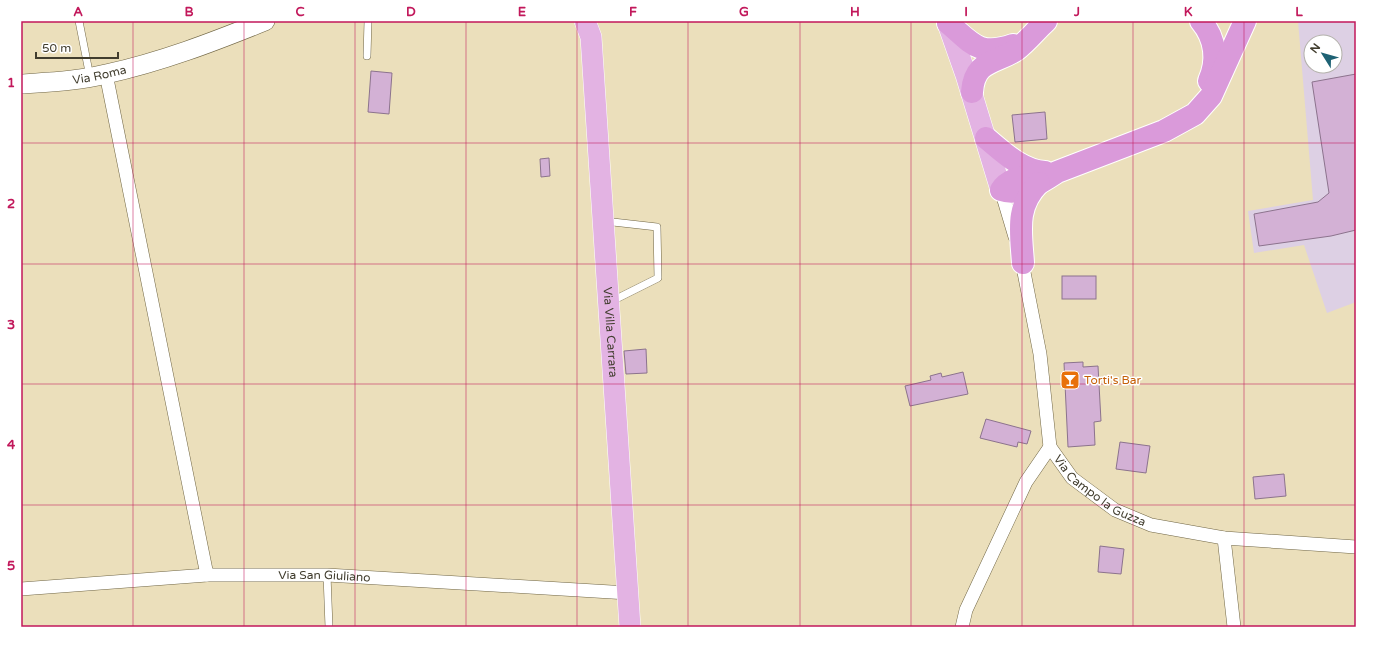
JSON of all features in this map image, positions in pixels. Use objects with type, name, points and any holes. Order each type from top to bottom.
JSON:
[{"type":"highway","points":[[1164,130],[1194,104],[1205,88],[1212,74],[1215,62],[1214,46],[1209,33],[1201,21]]},
{"type":"highway","points":[[1001,190],[1012,180],[1046,176],[1164,130],[1195,114],[1211,96],[1245,21]]},
{"type":"highway","points":[[948,22],[973,44],[986,49],[998,49],[1012,46],[1039,28]]},
{"type":"highway","points":[[972,92],[974,80],[978,71],[1016,50],[1039,28]]},
{"type":"highway","points":[[986,138],[1017,162],[1046,176]]},
{"type":"highway","points":[[1023,263],[1020,224],[1022,211],[1028,197],[1046,176]]},
{"type":"main road","name":"Via Roma","points":[[21,84],[52,82],[98,76],[159,60],[212,42],[265,21]]},
{"type":"main road","points":[[948,22],[972,92],[1001,190]]},
{"type":"main road","name":"Via Villa Carrara","points":[[591,25],[602,221],[630,627]]},
{"type":"street","points":[[98,76],[206,575]]},
{"type":"street","points":[[1001,190],[1023,263],[1040,354],[1050,447]]},
{"type":"street","name":"Via Campo la Guzza","points":[[962,627],[966,610],[1026,482],[1050,447],[1072,478],[1115,510],[1151,525],[1224,538],[1356,547]]},
{"type":"street","points":[[1224,538],[1234,627]]},
{"type":"street","name":"Via San Giuliano","points":[[21,589],[206,575],[327,575],[628,594]]},
{"type":"lane","points":[[79,21],[98,76]]},
{"type":"lane","points":[[367,56],[368,21]]},
{"type":"lane","points":[[602,221],[657,227],[658,278],[608,303]]},
{"type":"lane","points":[[327,575],[329,627]]},
{"type":"shaded area","points":[[1298,21],[1356,21],[1356,302],[1327,313],[1304,245],[1254,253],[1248,211],[1313,200]]},
{"type":"building","points":[[371,71],[392,73],[389,114],[368,112]]},
{"type":"building","points":[[1356,74],[1356,230],[1331,236],[1259,246],[1254,214],[1318,202],[1329,193],[1312,82]]},
{"type":"building","points":[[1045,112],[1047,139],[1015,142],[1012,115]]},
{"type":"building","points":[[549,158],[550,176],[541,177],[540,159]]},
{"type":"building","points":[[1062,276],[1096,276],[1096,299],[1062,299]]},
{"type":"building","points":[[646,349],[647,373],[626,374],[624,351]]},
{"type":"building","points":[[1083,362],[1083,367],[1098,366],[1101,421],[1094,422],[1095,445],[1068,447],[1064,363]]},
{"type":"building","points":[[963,372],[968,394],[910,406],[905,386],[931,380],[930,376],[941,373],[942,377]]},
{"type":"building","points":[[986,419],[1031,431],[1027,444],[1018,442],[1017,447],[980,438]]},
{"type":"building","points":[[1120,442],[1150,446],[1146,473],[1116,469]]},
{"type":"building","points":[[1284,474],[1286,496],[1255,499],[1253,477]]},
{"type":"building","points":[[1100,546],[1124,549],[1121,574],[1098,572]]},
{"type":"place","name":"Torti's Bar","points":[[1070,380]]}]
